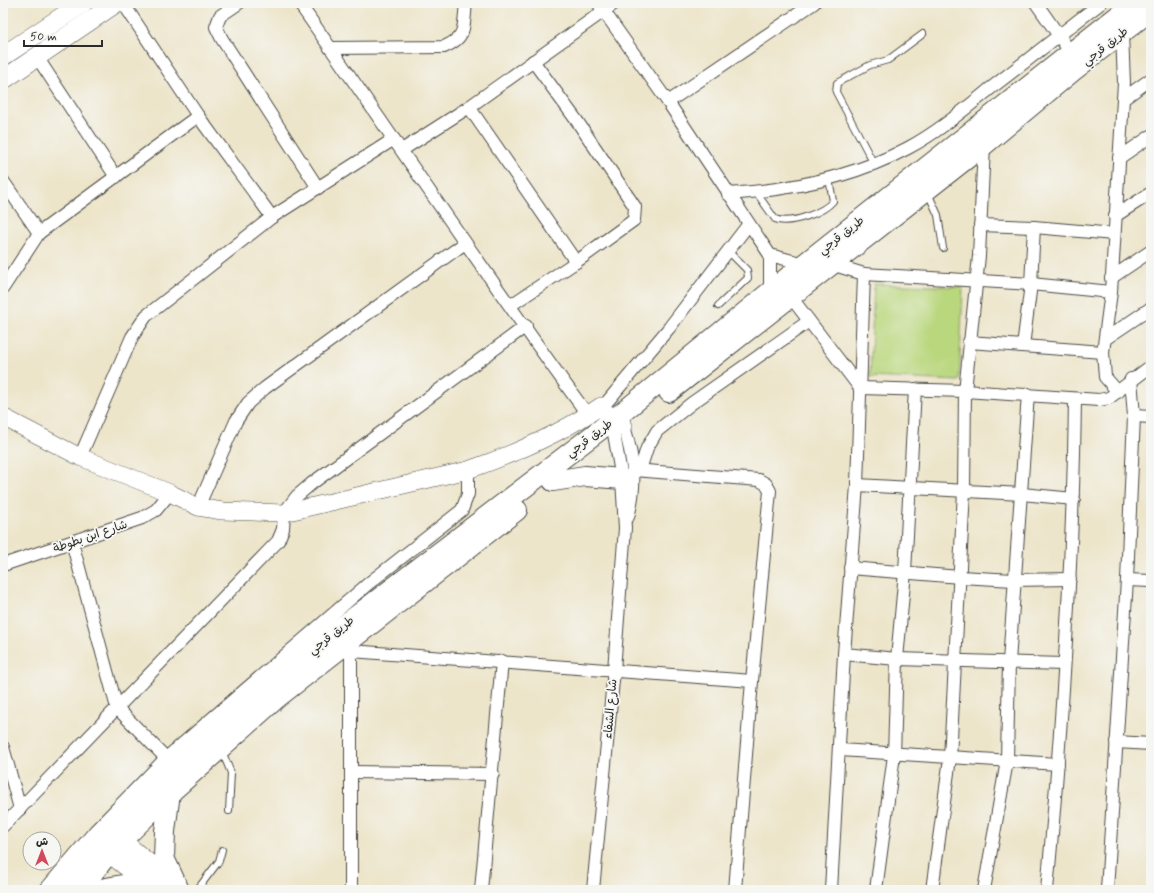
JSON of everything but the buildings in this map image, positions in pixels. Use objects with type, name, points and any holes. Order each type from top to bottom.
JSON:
[{"type":"highway","name":"طريق قرجي","points":[[79,890],[110,843],[159,782],[271,681],[609,419],[1134,3]]},
{"type":"highway","name":"طريق قرجي","points":[[58,890],[278,697],[351,646],[553,481],[609,419],[679,384],[984,145],[1151,10]]},
{"type":"highway","points":[[553,481],[585,476],[632,473]]},
{"type":"highway","points":[[170,793],[165,831],[164,858],[185,889]]},
{"type":"highway","points":[[94,890],[128,884],[156,889]]},
{"type":"main road","points":[[3,56],[83,3]]},
{"type":"main road","points":[[3,80],[116,3]]},
{"type":"main road","points":[[3,417],[80,457],[170,493],[198,507],[222,511],[284,513],[468,470],[495,460],[560,431],[609,419]]},
{"type":"main road","points":[[110,843],[156,889]]},
{"type":"main road","points":[[110,843],[185,889]]},
{"type":"street","points":[[123,3],[198,116],[272,217]]},
{"type":"street","points":[[239,3],[220,16],[216,27],[222,39],[318,188]]},
{"type":"street","points":[[299,3],[465,243],[526,326],[582,407],[609,419]]},
{"type":"street","points":[[330,48],[444,46],[456,42],[462,33],[466,3]]},
{"type":"street","points":[[402,150],[469,107],[533,61],[601,7],[615,3]]},
{"type":"street","points":[[668,102],[814,3]]},
{"type":"street","points":[[1036,3],[1071,53]]},
{"type":"street","points":[[728,194],[756,192],[805,185],[829,179],[859,171],[909,148],[957,116],[1101,3]]},
{"type":"street","points":[[601,7],[668,102],[748,225],[770,255],[770,292]]},
{"type":"street","points":[[1118,392],[1105,377],[1103,352],[1110,292],[1124,83],[1122,33]]},
{"type":"street","points":[[37,57],[116,177]]},
{"type":"street","points":[[511,306],[634,220],[635,207],[577,121],[533,61]]},
{"type":"street","points":[[1123,99],[1151,79]]},
{"type":"street","points":[[1124,83],[1136,89]]},
{"type":"street","points":[[469,107],[576,262]]},
{"type":"street","points":[[3,288],[39,233],[198,116]]},
{"type":"street","points":[[1119,158],[1151,136]]},
{"type":"street","points":[[80,457],[132,337],[146,316],[272,217],[394,139]]},
{"type":"street","points":[[932,890],[950,758],[964,491],[965,391],[969,342],[977,280],[984,145]]},
{"type":"street","points":[[3,181],[39,233]]},
{"type":"street","points":[[1115,216],[1151,193]]},
{"type":"street","points":[[609,419],[607,402],[669,328],[748,225]]},
{"type":"street","points":[[980,225],[1034,227],[1114,234]]},
{"type":"street","points":[[1023,346],[1031,284],[1034,227]]},
{"type":"street","points":[[198,507],[236,421],[248,404],[265,388],[465,243]]},
{"type":"street","points":[[1111,278],[1151,251]]},
{"type":"street","points":[[770,255],[804,264]]},
{"type":"street","points":[[831,264],[864,274],[977,280],[1110,292]]},
{"type":"street","points":[[831,890],[840,750],[844,654],[857,485],[864,274]]},
{"type":"street","points":[[791,297],[860,388]]},
{"type":"street","points":[[1105,339],[1151,308]]},
{"type":"street","points":[[734,890],[770,491],[766,484],[758,480],[632,473],[657,431],[692,404],[809,321]]},
{"type":"street","points":[[3,826],[278,541],[283,529],[284,513],[297,496],[311,484],[526,326]]},
{"type":"street","points":[[969,342],[1103,352]]},
{"type":"street","points":[[860,388],[1028,394],[1100,400],[1109,398],[1151,366]]},
{"type":"street","points":[[1107,890],[1127,580],[1134,416],[1132,379]]},
{"type":"street","points":[[679,384],[692,404]]},
{"type":"street","points":[[876,890],[894,755],[897,659],[905,572],[914,389]]},
{"type":"street","points":[[984,890],[1007,761],[1009,662],[1028,394]]},
{"type":"street","points":[[1047,890],[1058,764],[1070,579],[1074,499],[1075,399]]},
{"type":"street","points":[[1134,416],[1151,417]]},
{"type":"street","name":"شارع الشفاء","points":[[593,890],[614,670],[625,528],[632,473],[609,419]]},
{"type":"street","points":[[45,890],[95,831],[166,758],[369,583],[462,510],[468,494],[468,470]]},
{"type":"street","points":[[857,485],[1022,494],[1074,499]]},
{"type":"street","name":"شارع ابن بطوطة","points":[[3,565],[142,518],[156,510],[170,493]]},
{"type":"street","points":[[72,542],[117,708],[166,758]]},
{"type":"street","points":[[850,568],[1014,580],[1070,579]]},
{"type":"street","points":[[1127,580],[1151,581]]},
{"type":"street","points":[[351,890],[351,646],[502,661],[752,681]]},
{"type":"street","points":[[844,654],[897,659],[1064,664]]},
{"type":"street","points":[[482,890],[502,661]]},
{"type":"street","points":[[1116,742],[1151,744]]},
{"type":"street","points":[[3,747],[20,809]]},
{"type":"street","points":[[840,750],[894,755],[1058,764]]},
{"type":"street","points":[[352,772],[493,774]]},
{"type":"lane","points":[[874,164],[836,92],[837,83],[870,65],[888,60],[923,34]]},
{"type":"lane","points":[[756,192],[775,219],[780,221],[794,221],[828,207],[833,201],[829,179]]},
{"type":"lane","points":[[927,189],[938,215],[943,248]]},
{"type":"lane","points":[[718,306],[748,278],[747,270],[728,251]]},
{"type":"lane","points":[[221,747],[231,773],[229,811]]},
{"type":"lane","points":[[185,889],[219,861],[222,850]]},
{"type":"green space","points":[[874,284],[963,287],[959,381],[870,377]]}]
